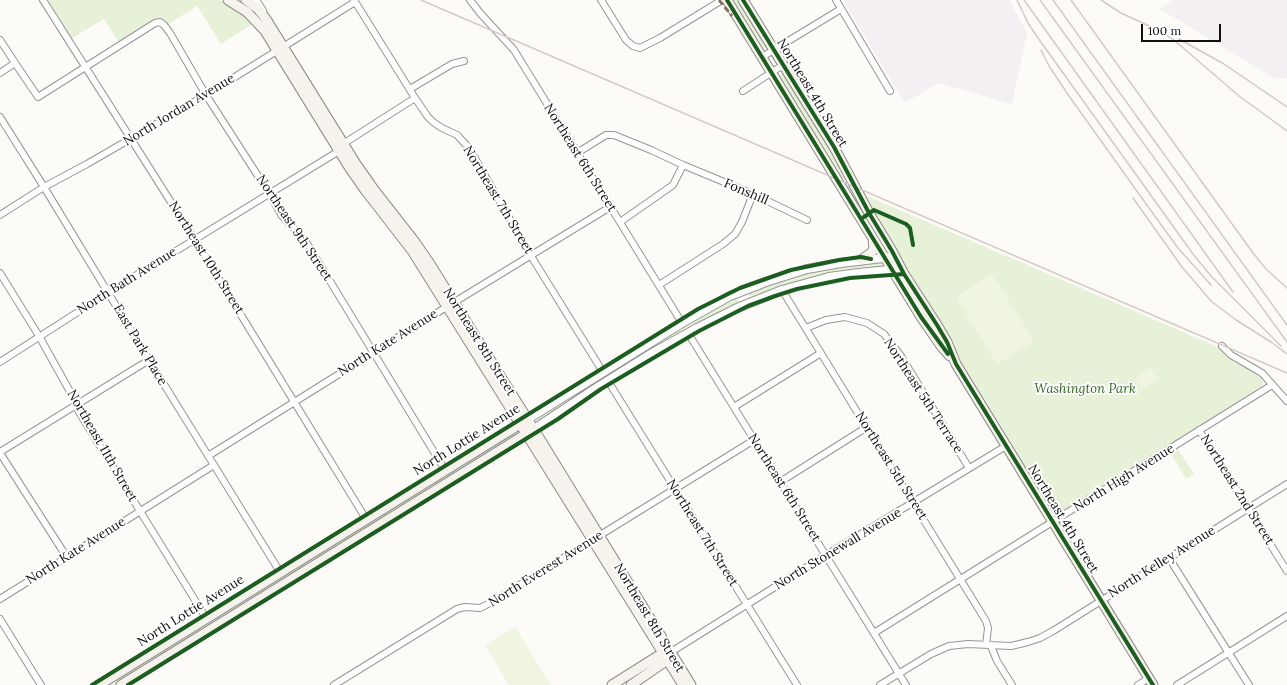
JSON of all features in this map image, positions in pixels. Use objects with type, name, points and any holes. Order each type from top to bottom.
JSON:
[{"type":"main road","points":[[228,0],[242,8],[253,17],[280,48]]},
{"type":"main road","points":[[246,0],[258,9],[266,19],[280,48]]},
{"type":"main road","name":"Northeast 4th Street","points":[[727,0],[892,270],[933,334],[956,364]]},
{"type":"main road","name":"Northeast 4th Street","points":[[744,0],[834,147],[857,193],[937,325],[956,364],[1151,682]]},
{"type":"main road","name":"Northeast 8th Street","points":[[280,48],[365,190],[409,245],[451,304],[596,538],[667,655],[683,685]]},
{"type":"main road","points":[[861,260],[867,257],[873,250],[873,238]]},
{"type":"main road","name":"North Lottie Avenue","points":[[99,685],[524,421]]},
{"type":"main road","name":"North Lottie Avenue","points":[[121,685],[530,431]]},
{"type":"main road","name":"Northeast 8th Street","points":[[667,655],[691,685]]},
{"type":"main road","name":"North Stonewall Avenue","points":[[612,685],[658,656],[667,655]]},
{"type":"main road","name":"North Stonewall Avenue","points":[[631,685],[663,663],[667,655]]},
{"type":"street","name":"Northeast 10th Street","points":[[43,0],[195,240],[366,519]]},
{"type":"street","points":[[255,0],[266,19]]},
{"type":"street","name":"Northeast 6th Street","points":[[470,0],[514,50],[682,323]]},
{"type":"street","points":[[601,0],[626,40],[632,46],[640,48],[660,38],[722,0]]},
{"type":"street","points":[[836,0],[890,91]]},
{"type":"street","name":"North Jordan Avenue","points":[[0,215],[44,187],[206,95],[355,1]]},
{"type":"street","name":"Northeast 7th Street","points":[[355,1],[415,98],[433,122],[457,135],[468,148],[531,256],[603,372]]},
{"type":"street","points":[[762,57],[841,9]]},
{"type":"street","name":"Northeast 9th Street","points":[[86,68],[155,23],[160,22],[170,33],[206,95],[269,193],[282,216],[305,240],[445,470]]},
{"type":"street","points":[[0,40],[38,97],[86,68]]},
{"type":"street","points":[[410,89],[452,64],[464,61]]},
{"type":"street","points":[[0,72],[15,63]]},
{"type":"street","points":[[743,91],[783,65]]},
{"type":"street","name":"North Bath Avenue","points":[[0,362],[109,292],[341,148],[415,98]]},
{"type":"street","name":"East Park Place","points":[[0,117],[280,572]]},
{"type":"street","points":[[577,153],[606,135],[614,135],[683,165],[673,185],[620,222]]},
{"type":"street","name":"Fonshill","points":[[683,165],[752,194],[807,220]]},
{"type":"street","points":[[659,285],[723,244],[735,234],[742,222],[752,194]]},
{"type":"street","name":"North Kate Avenue","points":[[208,456],[451,304],[610,207]]},
{"type":"street","name":"North Lottie Avenue","points":[[524,421],[682,323],[725,299],[766,282],[807,270],[861,260],[896,257]]},
{"type":"street","name":"North Lottie Avenue","points":[[530,431],[608,381],[688,333],[737,308],[782,290],[829,277],[902,269]]},
{"type":"street","name":"Northeast 11th Street","points":[[0,273],[39,336],[73,397],[79,412],[206,618]]},
{"type":"street","name":"Northeast 5th Street","points":[[782,290],[988,624],[988,645],[1012,685]]},
{"type":"street","name":"Northeast 5th Terrace","points":[[806,328],[826,320],[845,317],[863,321],[878,330],[893,345],[969,468]]},
{"type":"street","name":"Northeast 6th Street","points":[[688,333],[906,685]]},
{"type":"street","points":[[1222,346],[1231,355],[1258,370],[1287,401]]},
{"type":"street","points":[[734,407],[821,353]]},
{"type":"street","points":[[1,452],[149,360]]},
{"type":"street","name":"Northeast 7th Street","points":[[608,381],[797,685]]},
{"type":"street","name":"North High Avenue","points":[[874,634],[1272,385]]},
{"type":"street","points":[[780,482],[867,428]]},
{"type":"street","name":"Northeast 2nd Street","points":[[1199,430],[1287,571]]},
{"type":"street","name":"North Everest Avenue","points":[[334,685],[457,609],[465,607],[480,608],[487,606],[676,490],[754,440]]},
{"type":"street","points":[[0,444],[1,452],[66,556]]},
{"type":"street","name":"North Stonewall Avenue","points":[[667,655],[1006,446]]},
{"type":"street","name":"North Kate Avenue","points":[[0,599],[66,556],[214,465]]},
{"type":"street","name":"North Kelley Avenue","points":[[880,685],[898,673],[943,648],[962,645],[1011,646],[1034,640],[1053,631],[1287,484]]},
{"type":"street","points":[[1169,558],[1249,685]]},
{"type":"street","points":[[1177,685],[1287,616]]},
{"type":"street","points":[[0,619],[41,685]]},
{"type":"street","points":[[1138,685],[1151,682]]},
{"type":"shaded area","points":[[843,0],[1009,0],[1027,33],[1012,104],[938,83],[905,103]]},
{"type":"shaded area","points":[[1174,0],[1287,0],[1287,78],[1274,78],[1160,9]]},
{"type":"green space","points":[[47,0],[220,0],[233,6],[254,23],[221,44],[197,6],[167,25],[154,21],[149,22],[141,30],[119,43],[104,19],[71,39]]},
{"type":"green space","points":[[734,0],[740,0],[767,45],[766,48],[761,49],[732,2]]},
{"type":"green space","points":[[782,73],[785,74],[828,144],[848,180],[841,178],[779,78],[779,75]]},
{"type":"green space","points":[[844,184],[851,187],[889,253],[888,254]]},
{"type":"green space","name":"Washington Park","points":[[862,194],[1218,347],[1222,351],[1253,369],[1262,377],[1263,384],[1214,417],[1060,512],[1054,512],[1050,509]]},
{"type":"green space","points":[[881,261],[882,266],[880,267],[846,270],[832,273],[755,297],[749,296],[748,292],[803,272]]},
{"type":"green space","points":[[992,274],[1034,341],[997,364],[956,297]]},
{"type":"green space","points":[[734,296],[738,297],[739,301],[737,305],[539,422],[537,419],[595,379]]},
{"type":"green space","points":[[1151,368],[1158,380],[1142,389],[1135,378]]},
{"type":"green space","points":[[516,429],[518,432],[516,436],[435,486],[433,482]]},
{"type":"green space","points":[[1178,449],[1194,474],[1186,479],[1171,454]]},
{"type":"green space","points":[[423,488],[425,492],[118,685],[103,685]]},
{"type":"green space","points":[[515,627],[551,685],[509,685],[485,645]]},
{"type":"railway","points":[[421,0],[1287,373]]},
{"type":"railway","points":[[1017,0],[1028,23],[1038,38],[1193,254],[1211,276],[1281,346]]},
{"type":"railway","points":[[1024,0],[1233,292]]},
{"type":"railway","points":[[1040,0],[1287,342]]},
{"type":"railway","points":[[1053,0],[1287,325]]},
{"type":"railway","points":[[1071,0],[1253,253],[1266,269],[1287,288]]},
{"type":"railway","points":[[1101,0],[1121,13],[1162,32],[1175,41],[1239,96],[1287,131]]},
{"type":"railway","points":[[1179,39],[1224,64],[1287,107]]},
{"type":"railway","points":[[1041,50],[1049,66],[1069,96],[1154,215],[1178,248],[1211,285]]},
{"type":"railway","points":[[1133,198],[1182,267],[1211,301],[1236,320],[1287,354]]},
{"type":"marked path","points":[[719,0],[732,16]]},
{"type":"cycle path","points":[[727,0],[921,317],[948,354]]},
{"type":"cycle path","points":[[743,0],[834,147],[869,213],[904,274],[947,342],[956,364],[1153,685]]},
{"type":"cycle path","points":[[864,217],[874,210],[906,224],[910,228],[913,245]]},
{"type":"cycle path","points":[[92,685],[698,309],[740,288],[791,270],[839,260],[861,257],[871,259]]},
{"type":"cycle path","points":[[128,685],[558,419],[601,389],[699,331],[748,306],[797,289],[850,278],[904,274]]}]
